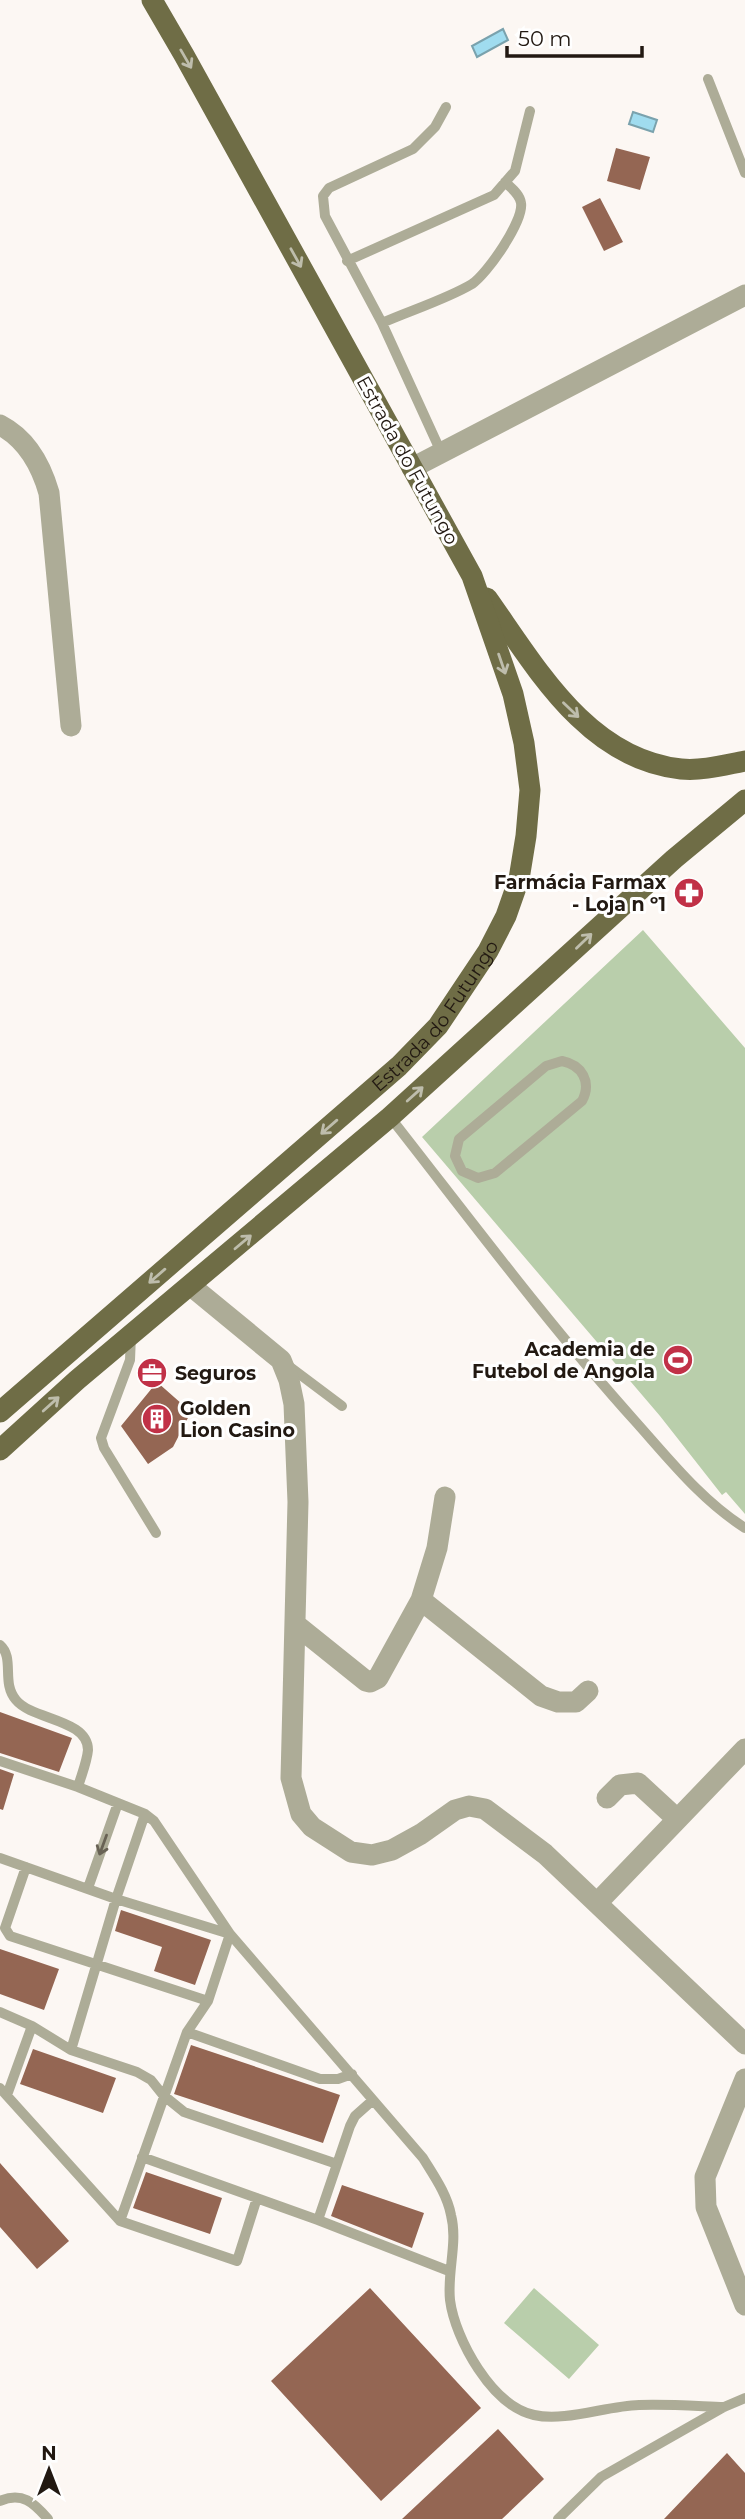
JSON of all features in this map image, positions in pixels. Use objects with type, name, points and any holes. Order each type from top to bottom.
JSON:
[{"type":"main road","name":"Estrada do Futungo","points":[[0,1412],[399,1066],[438,1026],[488,951],[506,916],[519,879],[526,835],[530,790],[524,743],[513,694],[472,576],[152,0]]},
{"type":"main road","points":[[472,576],[550,687],[604,739],[649,762],[681,768],[722,766],[745,761]]},
{"type":"main road","name":"Estrada do Futungo","points":[[0,1450],[77,1380],[390,1117],[665,867],[745,800]]},
{"type":"street","points":[[412,468],[745,295]]},
{"type":"street","points":[[0,425],[13,431],[30,451],[43,470],[49,493],[71,726]]},
{"type":"street","points":[[191,1286],[281,1360],[289,1380],[294,1404],[298,1502],[291,1778],[301,1814],[312,1827],[351,1852],[372,1855],[392,1850],[455,1810],[469,1806],[485,1809],[545,1854],[745,2044]]},
{"type":"street","points":[[295,1624],[370,1682],[378,1678],[421,1600],[437,1549],[445,1497]]},
{"type":"street","points":[[421,1600],[541,1696],[558,1702],[576,1702],[588,1691]]},
{"type":"street","points":[[598,1902],[745,1749]]},
{"type":"street","points":[[607,1798],[620,1785],[638,1783],[677,1819]]},
{"type":"street","points":[[745,2079],[705,2177],[704,2193],[706,2207],[745,2305]]},
{"type":"lane","points":[[708,79],[745,173]]},
{"type":"lane","points":[[442,452],[382,323],[325,216],[323,196],[329,188],[413,149],[427,137],[446,107]]},
{"type":"lane","points":[[347,261],[494,195],[515,171],[530,111]]},
{"type":"lane","points":[[382,323],[471,284],[487,270],[519,218],[522,205],[520,196],[505,182]]},
{"type":"lane","points":[[562,1061],[576,1066],[582,1072],[587,1086],[582,1101],[495,1174],[478,1178],[462,1171],[457,1164],[455,1147],[459,1139],[547,1066],[562,1061]]},
{"type":"lane","points":[[390,1117],[609,1392],[699,1493],[726,1517],[745,1528]]},
{"type":"lane","points":[[439,1179],[457,1164]]},
{"type":"lane","points":[[131,1335],[130,1360],[101,1438],[104,1448],[156,1533]]},
{"type":"lane","points":[[281,1360],[342,1406]]},
{"type":"lane","points":[[0,1645],[6,1653],[8,1685],[16,1701],[23,1707],[72,1727],[86,1739],[88,1751],[78,1787]]},
{"type":"lane","points":[[0,1760],[118,1802],[154,1821],[230,1934],[423,2158],[446,2198],[452,2217],[450,2301],[468,2354],[493,2387],[510,2403],[532,2415],[561,2417],[596,2409],[639,2405],[724,2407]]},
{"type":"lane","points":[[88,1888],[118,1802]]},
{"type":"lane","points":[[71,2050],[116,1899],[145,1814]]},
{"type":"lane","points":[[0,1857],[116,1899],[230,1934]]},
{"type":"lane","points":[[26,1867],[5,1928],[7,1933],[208,2001]]},
{"type":"lane","points":[[120,2221],[187,2032],[208,2001],[230,1934]]},
{"type":"lane","points":[[0,2012],[32,2025],[71,2050],[137,2072],[151,2080],[163,2095],[184,2112],[337,2164]]},
{"type":"lane","points":[[32,2025],[3,2092],[120,2221],[237,2261],[257,2198]]},
{"type":"lane","points":[[187,2032],[320,2079],[338,2080],[352,2074]]},
{"type":"lane","points":[[318,2220],[349,2126],[355,2116],[373,2100]]},
{"type":"lane","points":[[142,2157],[318,2220],[449,2271]]},
{"type":"lane","points":[[558,2519],[601,2477],[724,2407],[745,2398]]},
{"type":"lane","points":[[0,2501],[9,2497],[23,2497],[48,2519]]},
{"type":"green space","name":"Academia de Futebol de Angola","points":[[643,930],[745,1048],[745,1514],[726,1492],[722,1495],[660,1416],[422,1137]]},
{"type":"green space","points":[[534,2288],[599,2345],[569,2379],[504,2323]]},
{"type":"water","points":[[503,29],[508,40],[477,57],[472,46]]},
{"type":"water","points":[[633,112],[657,120],[653,132],[629,124]]},
{"type":"building","points":[[616,148],[650,157],[640,190],[607,181]]},
{"type":"building","points":[[600,198],[623,242],[604,251],[582,207]]},
{"type":"building","name":"Golden Lion Casino","points":[[157,1382],[191,1412],[173,1447],[148,1464],[121,1426]]},
{"type":"building","points":[[0,1712],[72,1738],[59,1772],[0,1753]]},
{"type":"building","points":[[0,1769],[14,1774],[3,1810],[0,1809]]},
{"type":"building","points":[[121,1910],[211,1940],[195,1985],[154,1971],[162,1947],[115,1931]]},
{"type":"building","points":[[0,1949],[59,1969],[44,2010],[0,1994]]},
{"type":"building","points":[[191,2045],[340,2095],[323,2143],[174,2094]]},
{"type":"building","points":[[33,2049],[116,2078],[103,2113],[20,2084]]},
{"type":"building","points":[[0,2163],[69,2241],[37,2269],[0,2227]]},
{"type":"building","points":[[146,2172],[222,2198],[210,2234],[133,2208]]},
{"type":"building","points":[[342,2185],[424,2213],[412,2248],[331,2216]]},
{"type":"building","points":[[370,2288],[481,2408],[381,2501],[271,2381]]},
{"type":"building","points":[[498,2429],[544,2479],[502,2519],[402,2519]]},
{"type":"building","points":[[727,2453],[745,2473],[745,2519],[664,2519]]},
{"type":"place","name":"Farmácia Farmax - Loja n º1","points":[[689,893]]},
{"type":"place","name":"Academia de Futebol de Angola","points":[[678,1360]]},
{"type":"place","name":"Seguros","points":[[152,1373]]},
{"type":"place","name":"Golden Lion Casino","points":[[157,1419]]}]
